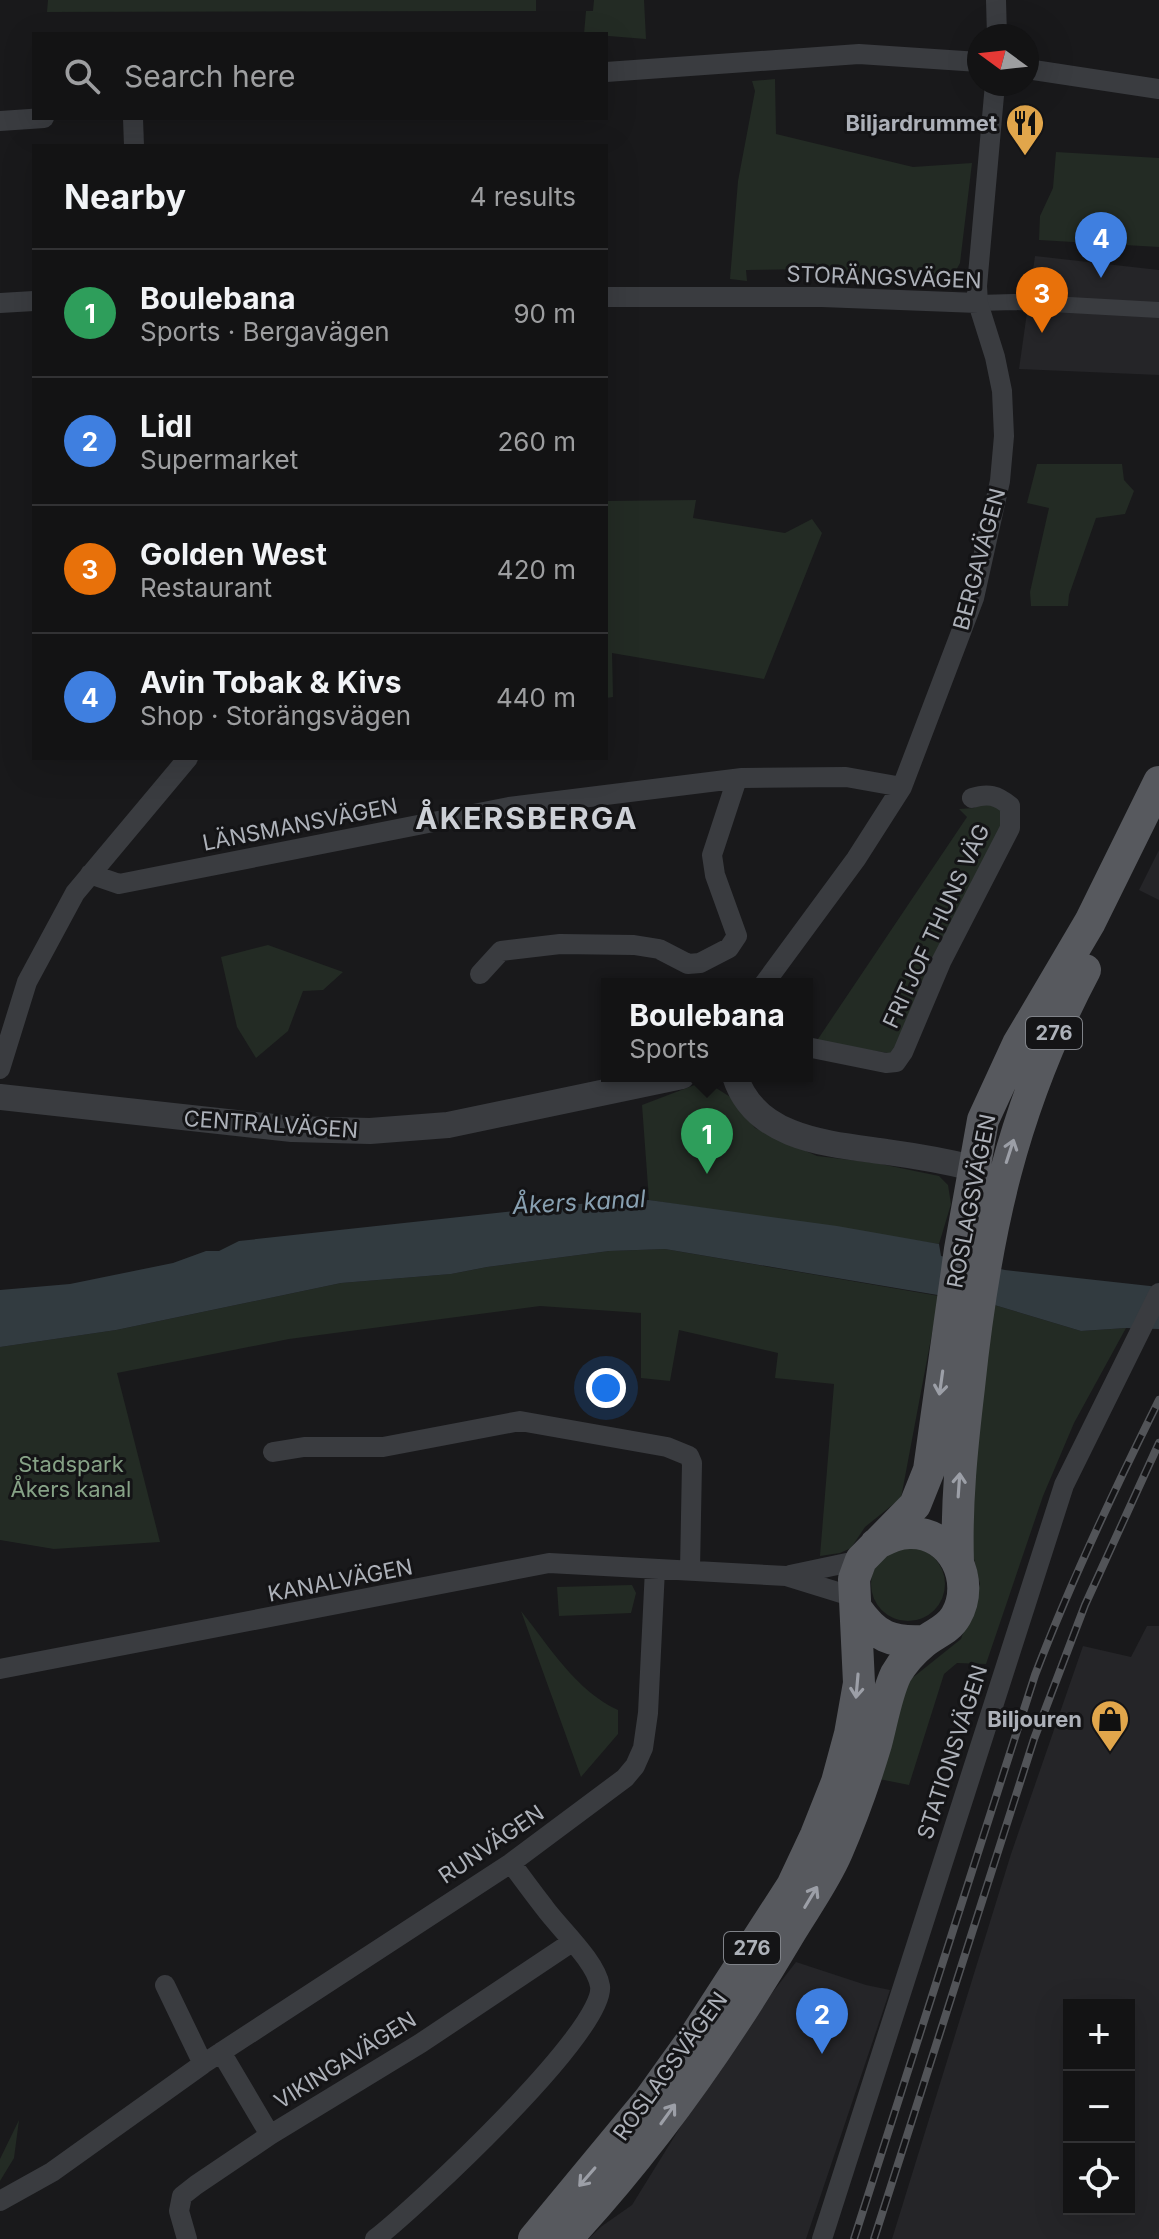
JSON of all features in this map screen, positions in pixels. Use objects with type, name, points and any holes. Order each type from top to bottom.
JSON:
[{"type":"main road","name":"ROSLAGSVÄGEN","points":[[973,1168],[983,1120],[1001,1077],[1090,922],[1159,782]]},
{"type":"main road","name":"ROSLAGSVÄGEN","points":[[534,2239],[649,2100],[697,2033],[792,1886],[837,1782],[850,1734],[859,1683],[854,1579],[867,1553],[915,1505],[924,1488],[964,1308],[973,1252],[1004,1171],[1029,1091],[1065,1009],[1159,826]]},
{"type":"main road","points":[[973,1168],[984,1182],[973,1252]]},
{"type":"main road","name":"ROSLAGSVÄGEN","points":[[566,2239],[632,2165],[745,2008],[835,1856],[865,1784],[895,1676],[906,1659],[925,1641],[943,1632],[956,1618],[964,1586],[958,1562],[956,1520],[964,1308]]},
{"type":"main road","points":[[867,1553],[894,1534],[914,1532],[947,1547],[958,1562]]},
{"type":"main road","points":[[855,1603],[866,1622],[882,1636],[901,1642],[925,1641]]},
{"type":"street","points":[[996,0],[997,24]]},
{"type":"street","points":[[608,72],[859,54],[967,61]]},
{"type":"street","points":[[1039,71],[1159,89]]},
{"type":"street","name":"BERGAVÄGEN","points":[[768,978],[856,859],[902,787],[974,598],[1000,481],[1004,436],[1002,391],[978,303],[994,96]]},
{"type":"street","points":[[0,121],[32,119]]},
{"type":"street","points":[[133,120],[134,144]]},
{"type":"street","name":"STORÄNGSVÄGEN","points":[[608,300],[822,297],[1014,302],[1159,310]]},
{"type":"street","points":[[0,303],[32,301]]},
{"type":"street","points":[[0,1069],[27,982],[75,893],[186,760]]},
{"type":"street","name":"LÄNSMANSVÄGEN","points":[[90,874],[119,884],[509,807],[737,779],[846,777],[902,787]]},
{"type":"street","points":[[480,974],[501,951],[560,944],[634,945],[659,949],[688,964],[700,963],[729,948],[737,936],[715,875],[712,855],[737,779]]},
{"type":"street","name":"FRITJOF THUNS VÄG","points":[[813,1048],[886,1063],[896,1062],[903,1052],[941,962],[1010,828],[1010,806],[999,797],[985,794],[972,798]]},
{"type":"street","name":"CENTRALVÄGEN","points":[[0,1097],[292,1129],[370,1131],[448,1125],[653,1082]]},
{"type":"street","points":[[737,1082],[740,1093],[755,1111],[793,1134],[825,1143],[936,1159],[973,1168]]},
{"type":"street","name":"STATIONSVÄGEN","points":[[822,2239],[1064,1485],[1159,1293]]},
{"type":"street","points":[[273,1452],[304,1447],[383,1447],[520,1421],[667,1447],[689,1456],[692,1463],[690,1570]]},
{"type":"street","name":"KANALVÄGEN","points":[[786,1576],[867,1553]]},
{"type":"street","name":"KANALVÄGEN","points":[[0,1669],[549,1563],[786,1576],[855,1603]]},
{"type":"street","name":"RUNVÄGEN","points":[[0,2201],[52,2172],[203,2064],[511,1863],[625,1778],[635,1766],[643,1748],[648,1713],[655,1569]]},
{"type":"street","points":[[375,2239],[485,2140],[580,2030],[601,1994],[600,1984],[590,1964],[511,1863]]},
{"type":"street","name":"VIKINGAVÄGEN","points":[[187,2239],[179,2211],[182,2196],[270,2135],[421,2043],[572,1942]]},
{"type":"street","points":[[165,1985],[203,2064]]},
{"type":"street","points":[[221,2052],[270,2135]]},
{"type":"shaded area","points":[[1035,256],[1159,270],[1159,375],[1019,369]]},
{"type":"shaded area","points":[[1159,850],[1159,900],[1139,890]]},
{"type":"shaded area","points":[[649,1200],[837,1226],[939,1244],[941,1256],[1005,1270],[1159,1287],[1159,1329],[1081,1331],[991,1304],[665,1249],[609,1251],[451,1274],[341,1283],[116,1330],[0,1347],[0,1290],[70,1284],[173,1263],[206,1251],[219,1251],[239,1241],[589,1203]]},
{"type":"shaded area","points":[[1147,1626],[1159,1626],[1159,2239],[892,2239],[1011,1854],[1083,1646],[1131,1657]]},
{"type":"shaded area","points":[[796,1962],[890,1990],[806,2239],[588,2239],[632,2205],[728,2050]]},
{"type":"green space","points":[[48,0],[536,0],[536,11],[47,12]]},
{"type":"green space","points":[[594,0],[644,0],[646,39],[608,36],[608,32],[584,32],[586,11],[593,11]]},
{"type":"green space","points":[[775,79],[776,134],[913,167],[972,163],[960,263],[953,276],[924,277],[905,266],[882,275],[814,269],[746,270],[747,281],[730,279],[738,181],[755,91],[752,81]]},
{"type":"green space","points":[[1056,152],[1159,158],[1159,247],[1039,240],[1040,216],[1053,188]]},
{"type":"green space","points":[[1037,464],[1122,464],[1124,480],[1134,491],[1125,514],[1096,518],[1068,606],[1031,606],[1030,592],[1049,508],[1027,503]]},
{"type":"green space","points":[[696,500],[693,518],[785,533],[812,519],[822,533],[764,679],[612,653],[613,697],[608,698],[608,501]]},
{"type":"green space","points":[[983,799],[1000,806],[1006,815],[895,1054],[816,1042],[967,817],[959,809],[974,808]]},
{"type":"green space","points":[[268,945],[343,972],[323,990],[303,991],[288,1031],[256,1058],[237,1027],[221,957]]},
{"type":"green space","points":[[707,1082],[735,1100],[755,1128],[817,1156],[876,1163],[939,1176],[948,1185],[951,1204],[939,1244],[649,1200],[642,1105]]},
{"type":"green space","name":"Stadspark Åkers kanal","points":[[665,1249],[939,1296],[901,1498],[865,1527],[851,1548],[820,1556],[834,1384],[775,1378],[778,1353],[679,1330],[670,1381],[641,1378],[641,1313],[540,1306],[289,1339],[117,1373],[160,1542],[54,1549],[0,1540],[0,1347],[116,1330],[341,1283],[451,1274],[609,1251]]},
{"type":"green space","points":[[991,1304],[1081,1331],[1126,1328],[1074,1423],[1043,1496],[986,1664],[957,1663],[944,1674],[909,1785],[879,1779],[906,1683],[961,1639],[980,1584],[967,1530]]},
{"type":"green space","points":[[908,1547],[929,1553],[939,1563],[945,1584],[939,1605],[929,1615],[908,1621],[887,1615],[877,1605],[871,1584],[877,1563],[887,1553]]},
{"type":"green space","points":[[632,1585],[636,1593],[631,1613],[559,1616],[557,1587]]},
{"type":"green space","points":[[521,1611],[576,1680],[618,1710],[618,1734],[581,1777]]},
{"type":"green space","points":[[19,2120],[14,2158],[0,2181],[0,2159]]},
{"type":"railway","points":[[854,2239],[1035,1675],[1094,1536],[1159,1400]]},
{"type":"railway","points":[[874,2239],[1034,1739],[1085,1605],[1159,1443]]},
{"type":"place","name":"Biljardrummet","points":[[1025,157]]},
{"type":"place","name":"Avin Tobak & Kivs","points":[[1101,278]]},
{"type":"place","name":"Golden West","points":[[1042,333]]},
{"type":"place","name":"Boulebana","points":[[707,1174]]},
{"type":"place","name":"Biljouren","points":[[1110,1753]]},
{"type":"place","name":"Lidl","points":[[822,2054]]},
{"type":"district","name":"ÅKERSBERGA","points":[[527,818]]},
{"type":"water label","name":"Åkers kanal","points":[[579,1202]]}]
